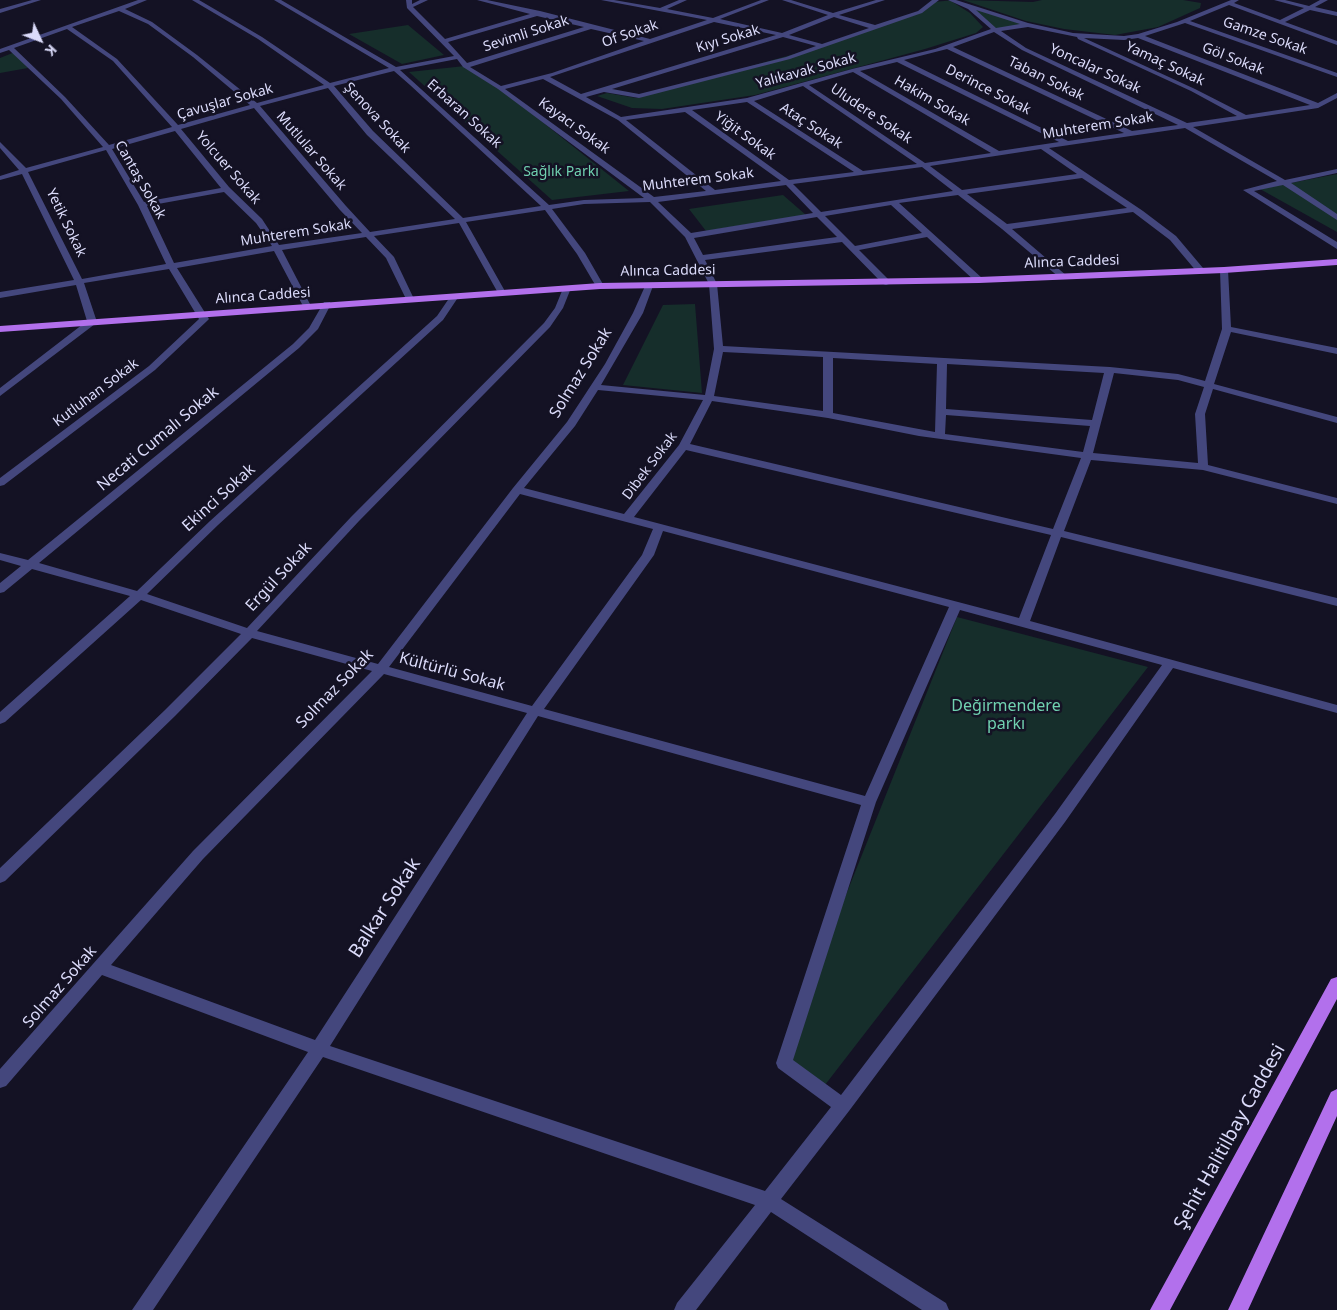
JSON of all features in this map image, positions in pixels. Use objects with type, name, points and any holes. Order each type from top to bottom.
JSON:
[{"type":"main road","name":"Alınca Caddesi","points":[[0,329],[92,322],[203,317],[327,304],[600,286],[979,280],[1224,270],[1337,262]]},
{"type":"main road","name":"Şehit Halitilbay Caddesi","points":[[1160,1310],[1337,984]]},
{"type":"main road","points":[[1238,1310],[1337,1096]]},
{"type":"street","points":[[0,11],[38,0]]},
{"type":"street","points":[[0,51],[144,0]]},
{"type":"street","name":"Şenova Sokak","points":[[194,0],[260,38],[330,86],[370,133],[461,220],[502,293]]},
{"type":"street","name":"Erbaran Sokak","points":[[277,0],[395,69],[507,169],[547,208],[581,253],[600,286]]},
{"type":"street","points":[[409,3],[425,0]]},
{"type":"street","points":[[480,0],[650,40]]},
{"type":"street","points":[[604,0],[713,20],[783,35],[823,46]]},
{"type":"street","points":[[662,10],[684,0]]},
{"type":"street","name":"Of Sokak","points":[[500,88],[544,77],[713,20],[766,0]]},
{"type":"street","points":[[785,0],[874,27]]},
{"type":"street","name":"Kıyı Sokak","points":[[579,97],[783,35],[835,14],[882,0]]},
{"type":"street","points":[[606,90],[639,96],[788,58],[920,12],[936,0]]},
{"type":"street","points":[[952,0],[1028,25]]},
{"type":"street","points":[[952,0],[970,8],[995,30]]},
{"type":"street","name":"Yalıkavak Sokak","points":[[620,120],[748,100],[854,70],[949,47],[995,30],[1028,25],[1073,35],[1124,38],[1139,36],[1184,21],[1236,0]]},
{"type":"street","points":[[1277,0],[1337,14]]},
{"type":"street","points":[[1280,22],[1325,0]]},
{"type":"street","name":"Kayacı Sokak","points":[[409,3],[465,66],[500,88],[652,200],[690,236],[713,284]]},
{"type":"street","points":[[1229,3],[1337,43]]},
{"type":"street","name":"Mutlular Sokak","points":[[120,9],[150,23],[195,56],[256,106],[343,208],[390,257],[410,299]]},
{"type":"street","points":[[443,42],[540,13]]},
{"type":"street","name":"Gamze Sokak","points":[[1184,21],[1337,75]]},
{"type":"street","name":"Sevimli Sokak","points":[[465,66],[593,26]]},
{"type":"street","name":"Yolcuer Sokak","points":[[69,28],[115,60],[177,129],[226,189],[259,222],[277,248],[307,306]]},
{"type":"street","name":"Yoncalar Sokak","points":[[995,30],[1033,53],[1187,126],[1284,182],[1337,218]]},
{"type":"street","name":"Yamaç Sokak","points":[[1073,35],[1193,90],[1245,117]]},
{"type":"street","name":"Göl Sokak","points":[[1139,36],[1318,106]]},
{"type":"street","name":"Taban Sokak","points":[[949,47],[1132,134]]},
{"type":"street","name":"Cantaş Sokak","points":[[10,48],[63,98],[108,148],[142,205],[172,266],[203,317]]},
{"type":"street","name":"Çavuşlar Sokak","points":[[0,178],[330,86],[395,69],[459,57]]},
{"type":"street","name":"Derince Sokak","points":[[899,60],[1066,143]]},
{"type":"street","name":"Hakim Sokak","points":[[854,70],[997,153]]},
{"type":"street","points":[[544,77],[620,120],[713,192]]},
{"type":"street","name":"Uludere Sokak","points":[[804,84],[924,165],[1005,227],[1063,276]]},
{"type":"street","name":"Muhterem Sokak","points":[[0,295],[277,248],[584,202],[652,200],[924,165],[1187,126],[1318,106],[1337,95]]},
{"type":"street","name":"Ataç Sokak","points":[[748,100],[861,173]]},
{"type":"street","points":[[1329,101],[1337,107]]},
{"type":"street","name":"Yiğit Sokak","points":[[688,110],[787,182],[822,215],[886,282]]},
{"type":"street","name":"Yetik Sokak","points":[[0,144],[24,170],[80,282],[92,322]]},
{"type":"street","points":[[1042,147],[1134,209],[1173,238],[1200,270]]},
{"type":"street","points":[[1337,171],[1246,190],[1337,246]]},
{"type":"street","points":[[690,236],[893,202],[1084,175]]},
{"type":"street","points":[[142,205],[226,189]]},
{"type":"street","points":[[893,202],[979,280]]},
{"type":"street","points":[[1005,227],[1134,209]]},
{"type":"street","points":[[854,249],[929,234]]},
{"type":"street","points":[[700,258],[844,239]]},
{"type":"street","points":[[1203,467],[1200,414],[1226,330],[1224,270]]},
{"type":"street","name":"Dibek Sokak","points":[[627,518],[684,446],[709,398],[719,349],[713,284]]},
{"type":"street","name":"Solmaz Sokak","points":[[0,1081],[198,856],[381,669],[517,490],[571,424],[596,387],[638,313],[648,286]]},
{"type":"street","name":"Ergül Sokak","points":[[0,877],[170,713],[249,633],[369,505],[547,325],[559,308],[567,288]]},
{"type":"street","name":"Ekinci Sokak","points":[[0,719],[139,595],[214,523],[440,318],[455,296]]},
{"type":"street","name":"Necati Cumalı Sokak","points":[[0,590],[296,346],[314,329],[327,304]]},
{"type":"street","name":"Kutluhan Sokak","points":[[0,483],[152,368],[203,317]]},
{"type":"street","points":[[0,393],[92,322]]},
{"type":"street","points":[[1226,330],[1337,351]]},
{"type":"street","points":[[719,349],[1110,370],[1178,377],[1337,420]]},
{"type":"street","points":[[828,355],[828,415]]},
{"type":"street","points":[[940,436],[942,361]]},
{"type":"street","points":[[1023,623],[1087,456],[1110,370]]},
{"type":"street","points":[[596,387],[709,398],[828,415],[940,436],[1087,456],[1203,467],[1337,501]]},
{"type":"street","points":[[940,412],[1097,423]]},
{"type":"street","points":[[684,446],[1057,533],[1337,602]]},
{"type":"street","points":[[517,490],[956,605],[1337,709]]},
{"type":"street","name":"Balkar Sokak","points":[[142,1310],[319,1049],[535,711],[648,555],[660,526]]},
{"type":"street","name":"Kültürlü Sokak","points":[[0,556],[139,595],[249,633],[869,802]]},
{"type":"street","points":[[843,1106],[784,1063],[869,802],[956,605]]},
{"type":"street","points":[[684,1310],[843,1106],[1060,818],[1170,664]]},
{"type":"street","points":[[100,968],[319,1049],[769,1201],[939,1310]]},
{"type":"green space","points":[[954,0],[1028,25],[995,30],[970,8],[951,1],[970,13],[983,27],[976,33],[925,49],[755,95],[662,109],[632,108],[597,96],[607,93],[636,98],[823,46],[920,12],[934,2]]},
{"type":"green space","points":[[963,0],[1033,2],[1042,0],[1183,0],[1201,3],[1200,8],[1158,27],[1115,35],[1064,29],[1026,21]]},
{"type":"green space","points":[[408,25],[444,55],[402,64],[349,34]]},
{"type":"green space","points":[[15,52],[28,68],[0,73],[0,58]]},
{"type":"green space","name":"Sağlık Parkı","points":[[465,66],[511,97],[629,191],[552,200],[409,72]]},
{"type":"green space","points":[[1337,174],[1337,232],[1260,189]]},
{"type":"green space","points":[[783,195],[806,215],[706,231],[689,209]]},
{"type":"green space","points":[[695,304],[702,393],[623,385],[663,305]]},
{"type":"green space","name":"Değirmendere parkı","points":[[957,617],[1148,667],[818,1094],[778,1065]]}]
